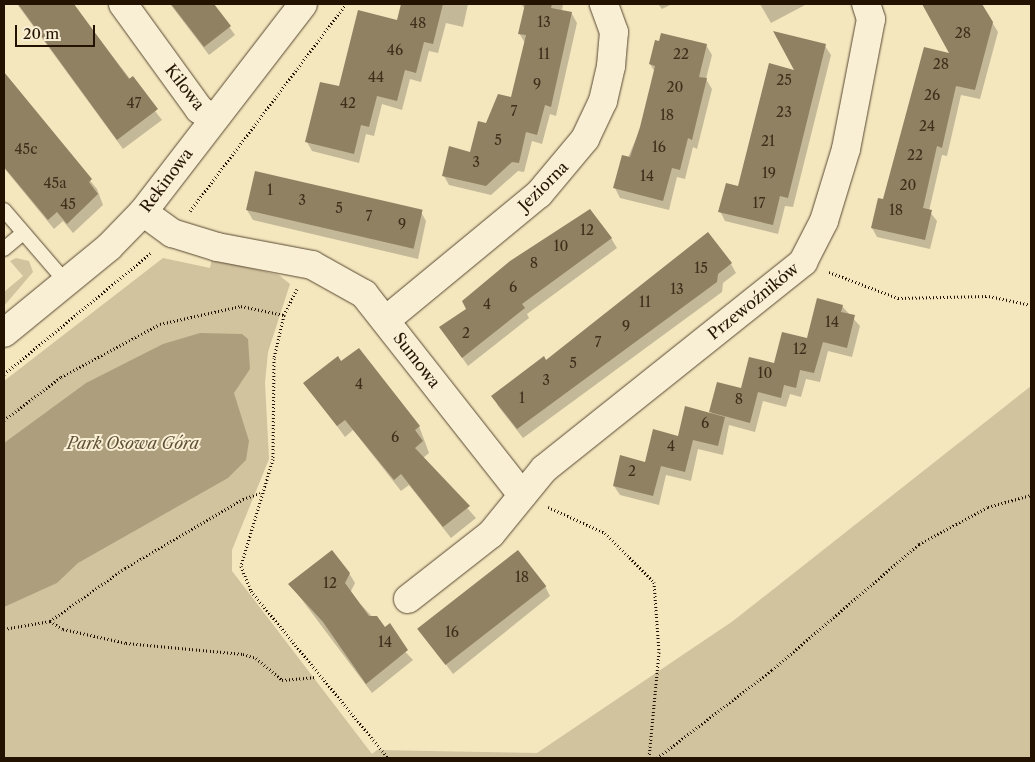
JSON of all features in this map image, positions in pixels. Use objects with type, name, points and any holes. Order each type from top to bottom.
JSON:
[{"type":"street","name":"Kilowa","points":[[123,4],[199,109],[213,119]]},
{"type":"street","name":"Rekinowa","points":[[4,333],[66,282],[143,212],[303,4]]},
{"type":"street","name":"Jeziorna","points":[[386,320],[538,194],[585,139],[603,101],[611,66],[614,32],[604,4]]},
{"type":"street","name":"Przewoźników","points":[[522,495],[544,469],[803,262],[824,221],[846,149],[871,19],[866,4]]},
{"type":"street","name":"Sumowa","points":[[143,212],[172,233],[217,247],[304,262],[333,274],[364,294],[522,495]]},
{"type":"street","points":[[408,598],[491,534],[522,495]]},
{"type":"lane","points":[[4,210],[66,282]]},
{"type":"lane","points":[[4,249],[23,233]]},
{"type":"path","points":[[803,262],[898,298],[989,296],[1031,305]]},
{"type":"path","points":[[4,420],[62,377],[160,324],[241,306],[284,315],[272,376],[276,438],[241,566],[251,591],[317,677],[388,758]]},
{"type":"path","points":[[4,629],[50,620],[125,568],[242,499],[260,493]]},
{"type":"path","points":[[522,495],[605,533],[654,582],[659,652],[650,758]]},
{"type":"path","points":[[657,758],[772,670],[919,544],[988,507],[1031,495]]},
{"type":"path","points":[[50,620],[63,630],[126,643],[243,654],[256,658],[282,680],[317,677]]},
{"type":"green space","points":[[16,258],[29,261],[33,272],[4,306],[4,292],[23,276],[10,261]]},
{"type":"green space","name":"Park Osowa Góra","points":[[163,258],[210,268],[212,259],[279,275],[290,284],[268,352],[265,383],[269,459],[232,550],[232,571],[372,754],[377,750],[537,753],[733,621],[1031,386],[1031,758],[4,758],[4,381]]},
{"type":"shaded area","points":[[200,333],[242,334],[248,339],[250,369],[234,393],[249,441],[246,460],[228,478],[78,563],[57,583],[4,607],[4,443],[86,383],[163,344]]},
{"type":"building","points":[[18,4],[74,4],[129,79],[133,76],[158,109],[117,140]]},
{"type":"building","points":[[171,4],[214,4],[231,26],[204,47]]},
{"type":"building","points":[[401,4],[443,4],[433,44],[424,42],[416,73],[405,70],[397,101],[377,96],[369,127],[361,125],[354,154],[305,142],[320,82],[339,86],[358,10],[397,20]]},
{"type":"building","points":[[525,4],[552,4],[551,8],[572,12],[551,107],[545,105],[537,135],[526,132],[519,163],[512,162],[486,186],[442,176],[449,146],[470,152],[478,121],[486,123],[498,94],[511,97],[526,35],[518,34]]},
{"type":"building","points":[[922,4],[982,4],[993,22],[975,90],[956,86],[942,148],[937,146],[923,208],[932,210],[925,240],[871,228],[878,198],[883,199],[924,47],[949,53]]},
{"type":"building","points":[[773,31],[826,44],[788,198],[780,196],[773,225],[718,212],[726,183],[738,186],[769,63],[794,70]]},
{"type":"building","points":[[661,33],[707,44],[699,77],[707,78],[692,140],[688,138],[680,170],[672,168],[663,201],[613,188],[622,155],[630,157],[640,127],[655,66],[649,64],[655,40],[659,41]]},
{"type":"building","points":[[4,72],[92,179],[89,182],[98,194],[67,224],[57,212],[48,220],[4,167]]},
{"type":"building","points":[[255,171],[423,210],[414,249],[246,210]]},
{"type":"building","points":[[590,209],[612,238],[522,304],[525,308],[462,358],[439,327],[466,309],[462,301],[510,261]]},
{"type":"building","points":[[708,232],[732,263],[718,274],[717,282],[517,429],[491,396],[544,356],[546,360]]},
{"type":"building","points":[[817,298],[843,305],[841,312],[855,315],[847,348],[823,342],[814,373],[800,370],[796,388],[784,385],[781,398],[758,392],[750,423],[709,412],[717,382],[741,388],[749,357],[774,363],[782,332],[807,338]]},
{"type":"building","points":[[359,348],[420,426],[415,430],[423,441],[415,448],[470,506],[443,527],[401,474],[394,480],[345,420],[337,426],[303,383],[338,356],[341,361]]},
{"type":"building","points":[[685,406],[725,417],[718,446],[693,440],[685,472],[661,466],[653,496],[613,486],[620,455],[645,462],[653,429],[678,436]]},
{"type":"building","points":[[332,550],[350,573],[345,583],[369,616],[377,616],[385,627],[390,623],[408,650],[366,684],[323,622],[288,584]]},
{"type":"building","points":[[518,550],[546,586],[445,665],[417,629]]}]
